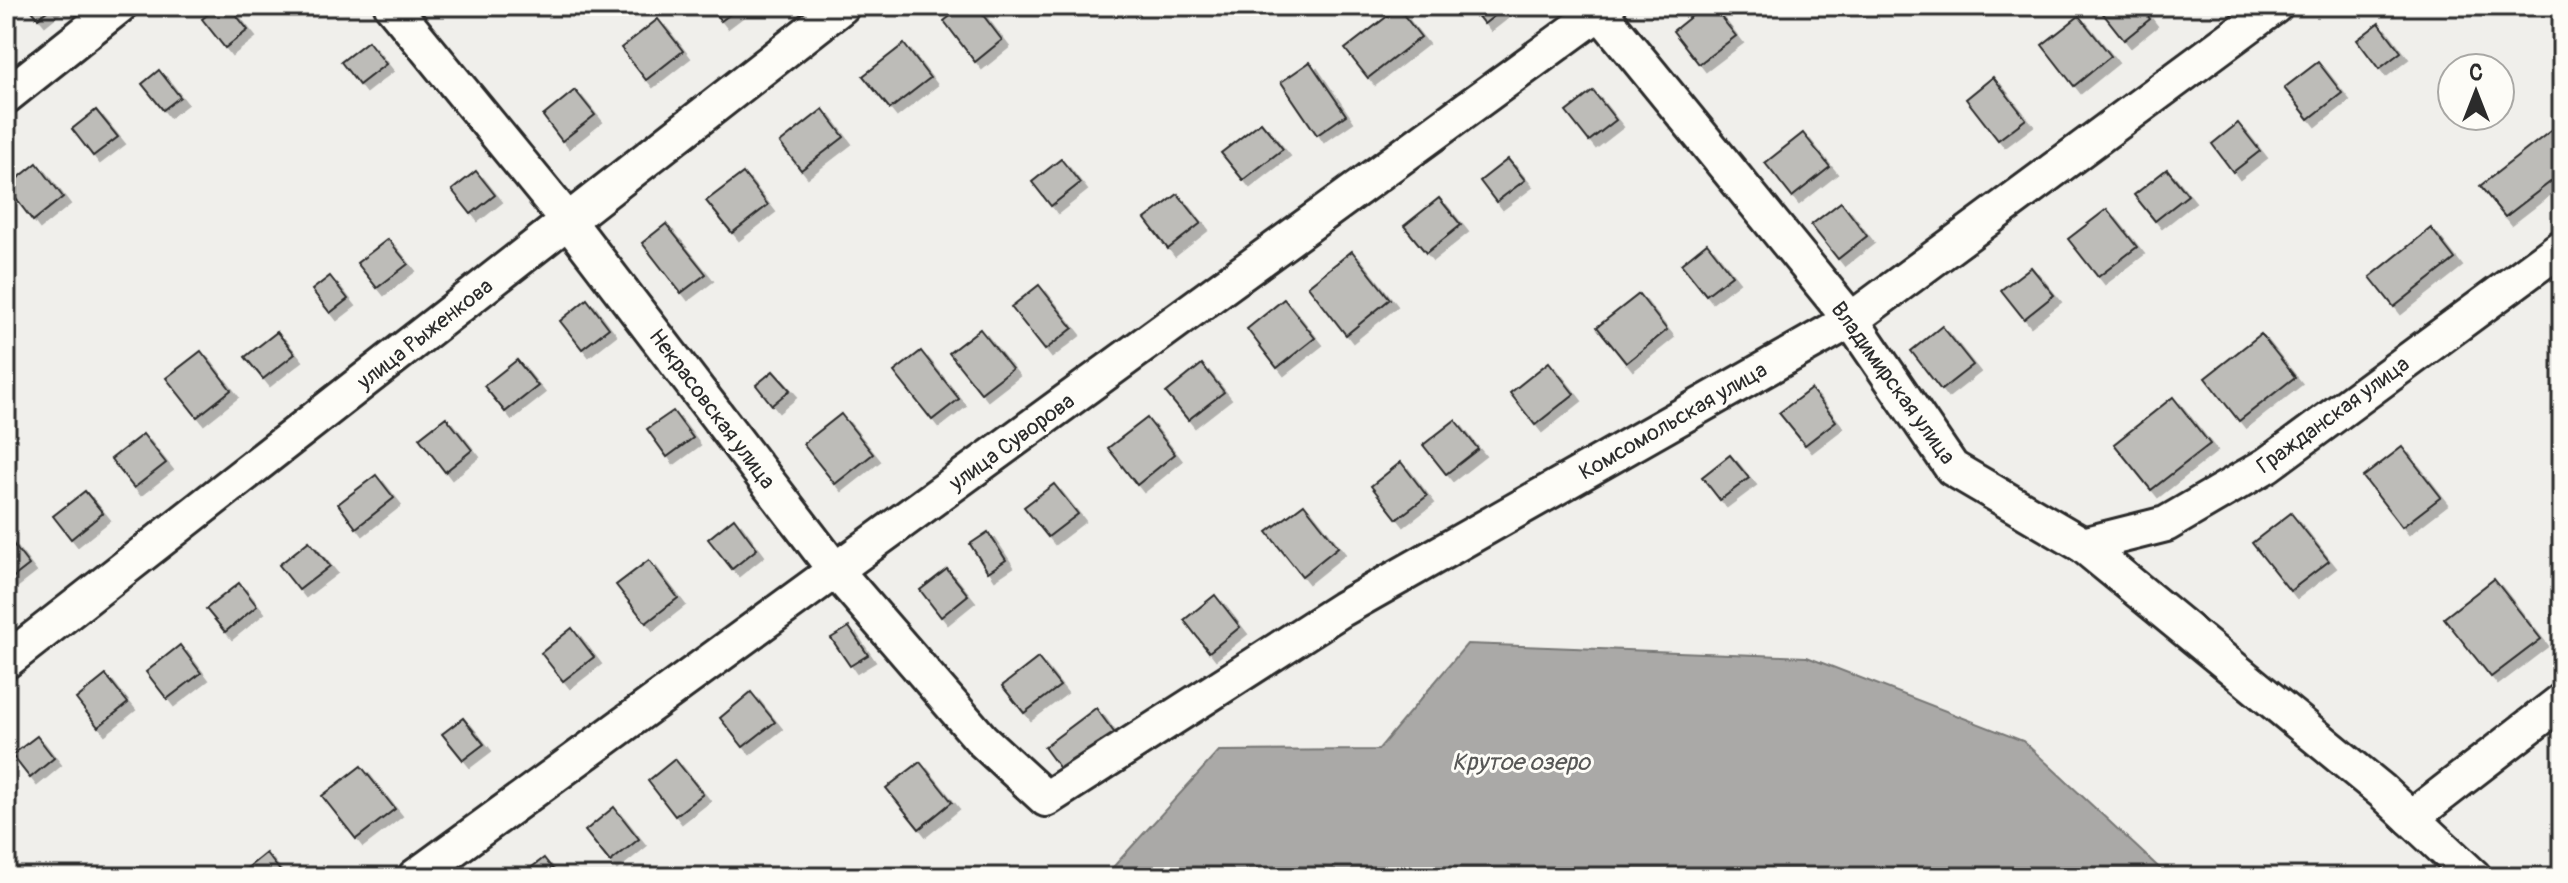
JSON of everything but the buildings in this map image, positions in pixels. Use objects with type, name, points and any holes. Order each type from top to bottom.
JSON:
[{"type":"street","points":[[6,96],[119,6]]},
{"type":"street","name":"Некрасовская улица","points":[[392,6],[568,221],[835,570],[982,740],[1046,799]]},
{"type":"street","name":"улица Рыженкова","points":[[6,661],[842,6]]},
{"type":"street","name":"Комсомольская улица","points":[[1046,799],[1342,609],[1851,320],[2275,6]]},
{"type":"street","name":"Владимирская улица","points":[[1601,8],[1851,320],[1952,468],[2083,545],[2382,791],[2474,877]]},
{"type":"street","name":"улица Суворова","points":[[415,877],[1601,8]]},
{"type":"street","name":"Гражданская улица","points":[[2083,545],[2166,524],[2267,465],[2562,247]]},
{"type":"street","points":[[2411,818],[2562,701]]},
{"type":"water","name":"Крутое озеро","points":[[1467,644],[1807,657],[2023,741],[2169,877],[1104,877],[1219,751],[1378,750]]}]
